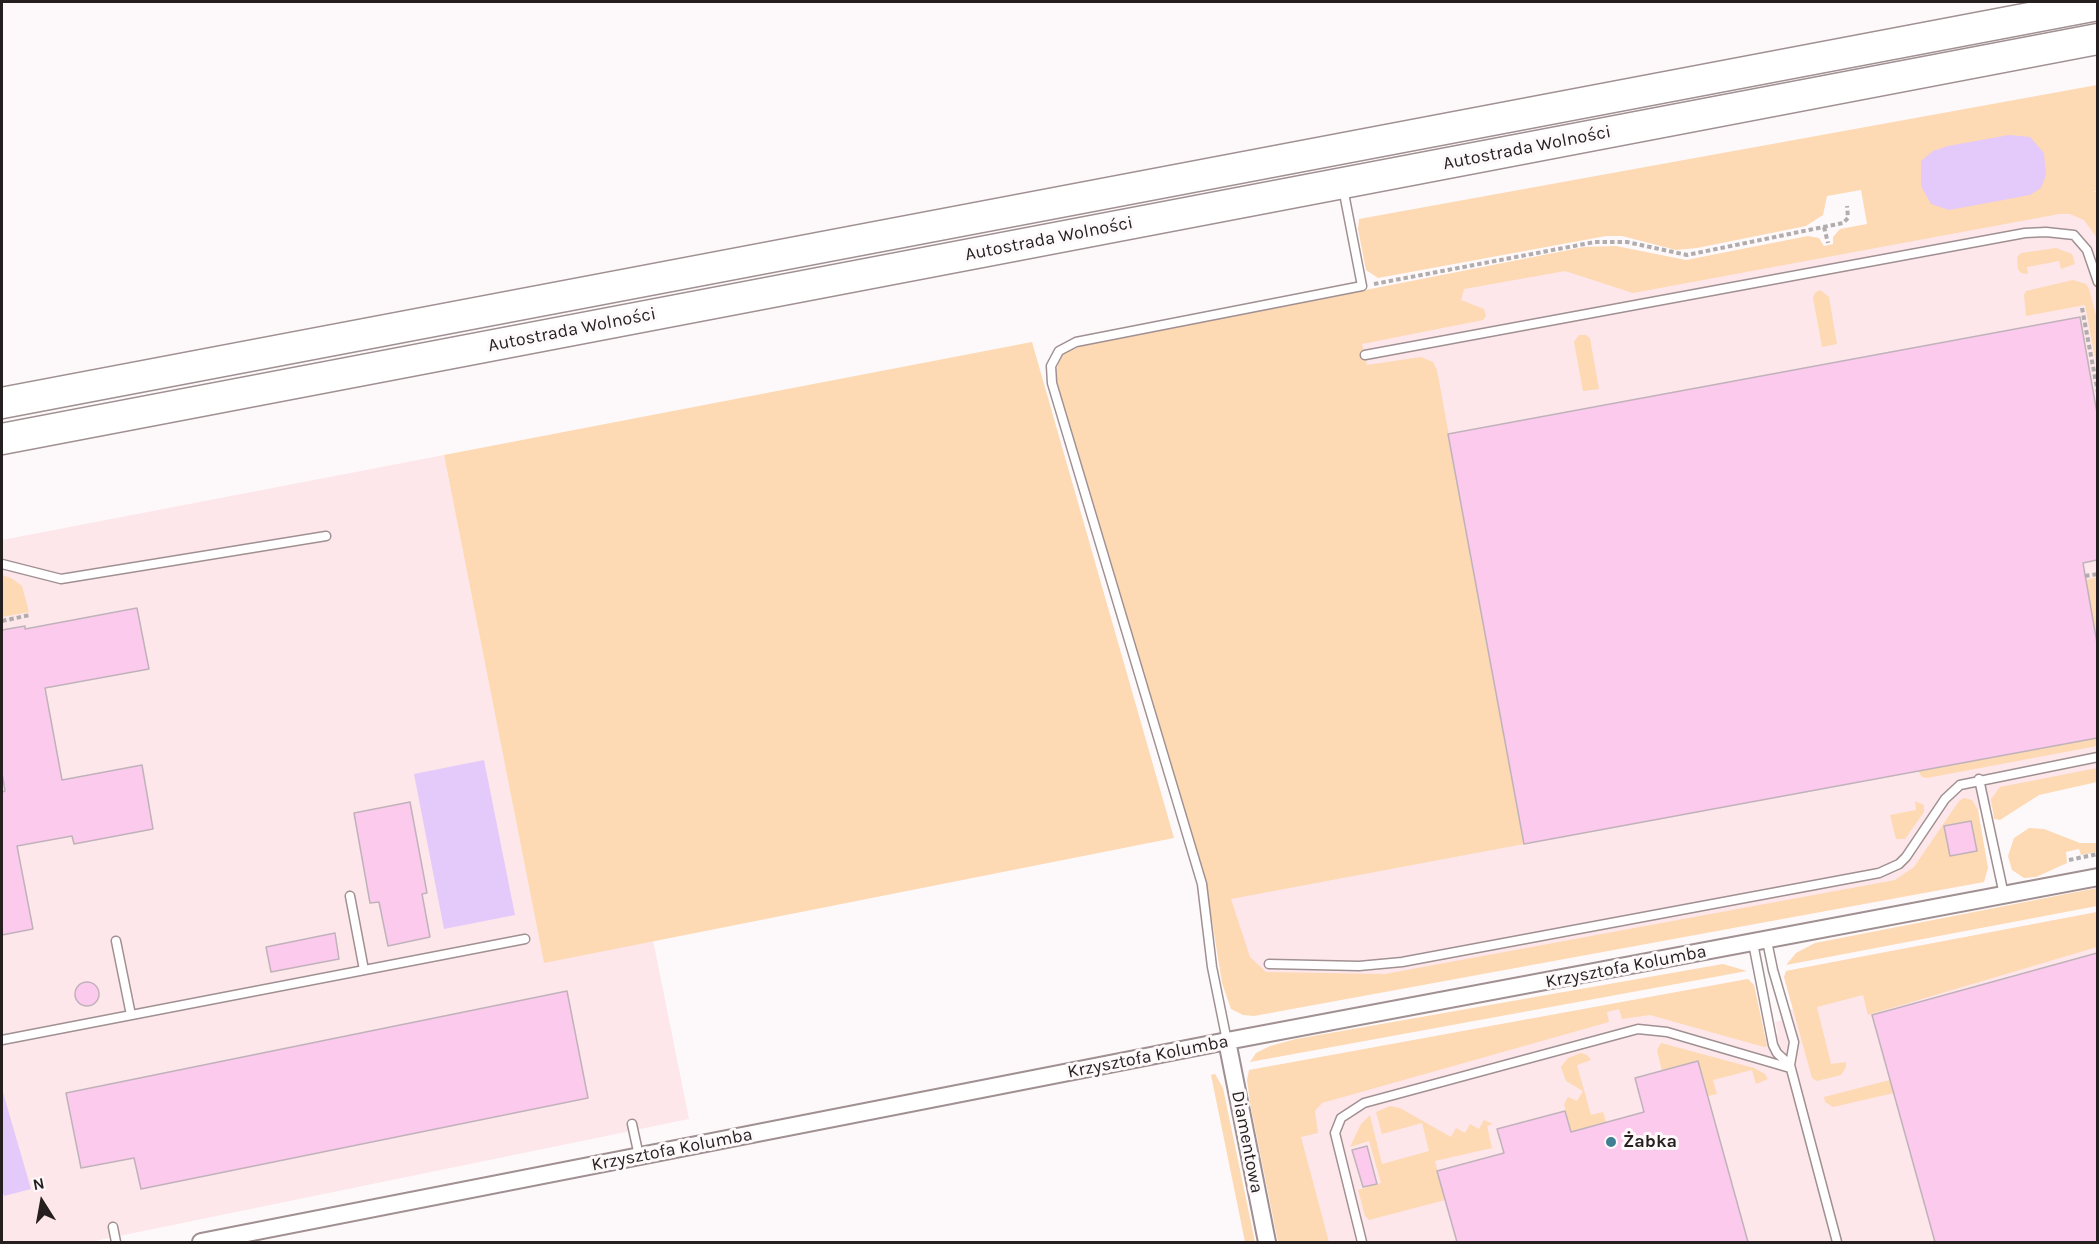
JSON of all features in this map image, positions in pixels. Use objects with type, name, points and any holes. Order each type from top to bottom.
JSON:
[{"type":"highway","name":"Autostrada Wolności","points":[[2,403],[2097,5]]},
{"type":"highway","name":"Autostrada Wolności","points":[[2,439],[2097,39]]},
{"type":"street","name":"Krzysztofa Kolumba","points":[[201,1242],[1227,1041],[2097,877]]},
{"type":"street","name":"Diamentowa","points":[[1227,1041],[1267,1242]]},
{"type":"lane","points":[[1227,1041],[1212,967],[1202,884],[1055,395],[1051,366],[1059,351],[1076,342],[1362,286],[1342,183]]},
{"type":"lane","points":[[1365,355],[2025,233],[2062,232],[2074,235],[2087,250],[2097,282]]},
{"type":"lane","points":[[2,564],[61,579],[326,536]]},
{"type":"lane","points":[[1269,964],[1359,966],[1402,962],[1879,873],[1899,864],[1953,789],[1979,779],[2097,757]]},
{"type":"lane","points":[[1979,779],[2004,896]]},
{"type":"lane","points":[[350,896],[364,970]]},
{"type":"lane","points":[[2,1040],[525,939]]},
{"type":"lane","points":[[116,942],[131,1015]]},
{"type":"lane","points":[[1760,942],[1773,1045],[1777,1053],[1790,1066]]},
{"type":"lane","points":[[1760,942],[1773,970],[1794,1042],[1790,1066],[1837,1242]]},
{"type":"lane","points":[[1362,1242],[1335,1134],[1341,1118],[1364,1103],[1638,1029],[1666,1032],[1790,1066]]},
{"type":"lane","points":[[632,1124],[639,1156]]},
{"type":"lane","points":[[113,1227],[116,1242]]},
{"type":"path","points":[[1362,286],[1595,242],[1627,242],[1687,255],[1846,221],[1849,214],[1847,206]]},
{"type":"path","points":[[1824,227],[1828,243]]},
{"type":"path","points":[[2082,308],[2097,393]]},
{"type":"path","points":[[2085,576],[2097,574]]},
{"type":"path","points":[[2,621],[30,615]]},
{"type":"path","points":[[2069,860],[2097,854]]},
{"type":"shaded area","points":[[2097,85],[2097,190],[2091,193],[2097,191],[2097,238],[2084,220],[2070,214],[2059,214],[1633,293],[1565,271],[1464,289],[1461,300],[1484,309],[1486,316],[1483,320],[1362,344],[1367,365],[1421,357],[1433,362],[1437,370],[1524,844],[1231,899],[1250,957],[1266,972],[1385,974],[1895,880],[1914,867],[1959,801],[1964,798],[1972,800],[1978,810],[1988,868],[1984,882],[1254,1016],[1243,1015],[1231,1009],[1222,983],[1206,883],[1054,375],[1062,355],[1081,346],[1584,247],[1616,246],[1686,260],[1808,236],[1819,238],[1824,246],[1833,244],[1833,237],[1840,229],[1867,224],[1861,190],[1827,196],[1823,215],[1806,226],[1697,248],[1676,250],[1622,236],[1606,236],[1378,278],[1366,270],[1358,229],[1359,219]]},
{"type":"shaded area","points":[[2009,135],[2030,137],[2044,153],[2046,175],[2041,188],[2030,195],[1949,210],[1931,204],[1921,186],[1921,161],[1933,151],[1948,146]]},
{"type":"shaded area","points":[[2097,191],[2097,776],[2015,802],[1972,811],[1982,865],[1400,983],[1243,984],[1078,357],[1606,257],[1669,280],[2066,204]]},
{"type":"shaded area","points":[[2056,248],[2072,254],[2075,264],[2061,269],[2059,261],[2027,267],[2028,274],[2021,273],[2018,269],[2017,257],[2021,253]]},
{"type":"shaded area","points":[[2073,280],[2086,284],[2089,289],[2097,319],[2097,369],[2085,305],[2026,316],[2024,295],[2026,291]]},
{"type":"shaded area","points":[[1820,290],[1829,297],[1837,344],[1822,347],[1813,298]]},
{"type":"shaded area","points":[[1579,335],[1586,335],[1590,338],[1599,389],[1583,391],[1574,342]]},
{"type":"shaded area","points":[[1032,342],[1174,838],[544,963],[444,455]]},
{"type":"shaded area","points":[[444,455],[544,962],[653,940],[689,1119],[90,1242],[2,1242],[2,540]]},
{"type":"shaded area","points":[[2,575],[22,586],[29,612],[2,617]]},
{"type":"shaded area","points":[[2098,577],[2097,643],[2086,580]]},
{"type":"shaded area","points":[[2097,738],[2097,746],[1927,778],[1922,777],[1918,771]]},
{"type":"shaded area","points":[[484,760],[515,915],[444,929],[414,774]]},
{"type":"shaded area","points":[[2097,768],[2097,782],[2039,795],[2000,820],[1994,819],[1991,799],[2000,787]]},
{"type":"shaded area","points":[[1915,801],[1924,805],[1924,812],[1905,839],[1896,839],[1890,815],[1916,810]]},
{"type":"shaded area","points":[[2029,828],[2044,829],[2080,843],[2097,843],[2097,852],[2081,855],[2079,849],[2066,852],[2067,863],[2036,877],[2024,878],[2012,870],[2008,856],[2014,838]]},
{"type":"shaded area","points":[[2097,888],[2097,906],[1786,965],[1796,953],[1815,943]]},
{"type":"shaded area","points":[[2097,912],[2097,1242],[1301,1242],[1272,1094],[1383,1046],[1748,979],[1754,985],[1765,1037],[1778,1034],[1775,1022],[1782,1020],[1780,1012],[1793,1009],[1784,977],[1786,971]]},
{"type":"shaded area","points":[[2097,912],[2097,947],[1868,1015],[1863,995],[1817,1007],[1831,1064],[1846,1062],[1846,1067],[1841,1075],[1817,1081],[1812,1078],[1784,977],[1786,971]]},
{"type":"shaded area","points":[[1723,964],[1747,971],[1250,1062],[1256,1053],[1270,1046],[1296,1039]]},
{"type":"shaded area","points":[[1748,979],[1754,985],[1767,1046],[1764,1047],[1650,1015],[1622,1019],[1619,1009],[1607,1012],[1609,1022],[1322,1103],[1315,1111],[1318,1133],[1301,1137],[1329,1242],[1278,1242],[1250,1103],[1247,1080],[1249,1070]]},
{"type":"shaded area","points":[[1661,1043],[1754,1068],[1765,1074],[1768,1079],[1756,1084],[1752,1070],[1713,1080],[1717,1094],[1708,1096],[1698,1061],[1662,1071],[1657,1050]]},
{"type":"shaded area","points":[[1581,1053],[1587,1055],[1591,1060],[1577,1065],[1591,1115],[1603,1112],[1606,1122],[1571,1132],[1564,1104],[1568,1097],[1577,1101],[1583,1091],[1566,1081],[1561,1067],[1568,1058]]},
{"type":"shaded area","points":[[1215,1074],[1223,1088],[1255,1242],[1245,1242],[1211,1075]]},
{"type":"shaded area","points":[[1890,1080],[1894,1093],[1833,1107],[1825,1102],[1824,1097]]},
{"type":"shaded area","points":[[2,1089],[31,1189],[4,1196],[2,1189]]},
{"type":"shaded area","points":[[1390,1106],[1400,1108],[1451,1137],[1456,1128],[1465,1133],[1470,1124],[1479,1129],[1484,1120],[1493,1124],[1487,1126],[1492,1148],[1435,1161],[1445,1200],[1369,1220],[1365,1216],[1358,1190],[1381,1183],[1369,1141],[1350,1147],[1361,1124],[1370,1115],[1382,1164],[1429,1151],[1422,1123],[1382,1134],[1376,1112]]},
{"type":"building","points":[[2080,317],[2097,413],[2097,560],[2083,563],[2097,643],[2097,738],[1524,844],[1448,434]]},
{"type":"building","points":[[137,608],[149,669],[45,688],[62,780],[142,765],[153,829],[74,844],[72,836],[17,846],[33,929],[2,935],[2,792],[5,791],[2,773],[2,630],[25,626],[25,629]]},
{"type":"building","points":[[410,802],[427,893],[422,894],[430,937],[388,946],[379,902],[370,903],[354,813]]},
{"type":"building","points":[[1971,821],[1977,851],[1950,856],[1944,826]]},
{"type":"building","points":[[335,933],[339,959],[271,972],[266,947]]},
{"type":"building","points":[[2097,953],[2097,1242],[1935,1242],[1872,1015]]},
{"type":"building","points":[[87,982],[96,985],[99,994],[96,1003],[87,1006],[78,1003],[75,994],[78,985]]},
{"type":"building","points":[[567,991],[588,1098],[141,1189],[134,1158],[81,1168],[66,1093]]},
{"type":"building","name":"Żabka","points":[[1698,1061],[1748,1242],[1457,1242],[1437,1171],[1504,1153],[1497,1129],[1565,1111],[1571,1132],[1644,1112],[1635,1078]]},
{"type":"building","points":[[1367,1146],[1377,1184],[1363,1187],[1352,1150]]},
{"type":"place","name":"Żabka","points":[[1611,1142]]}]
